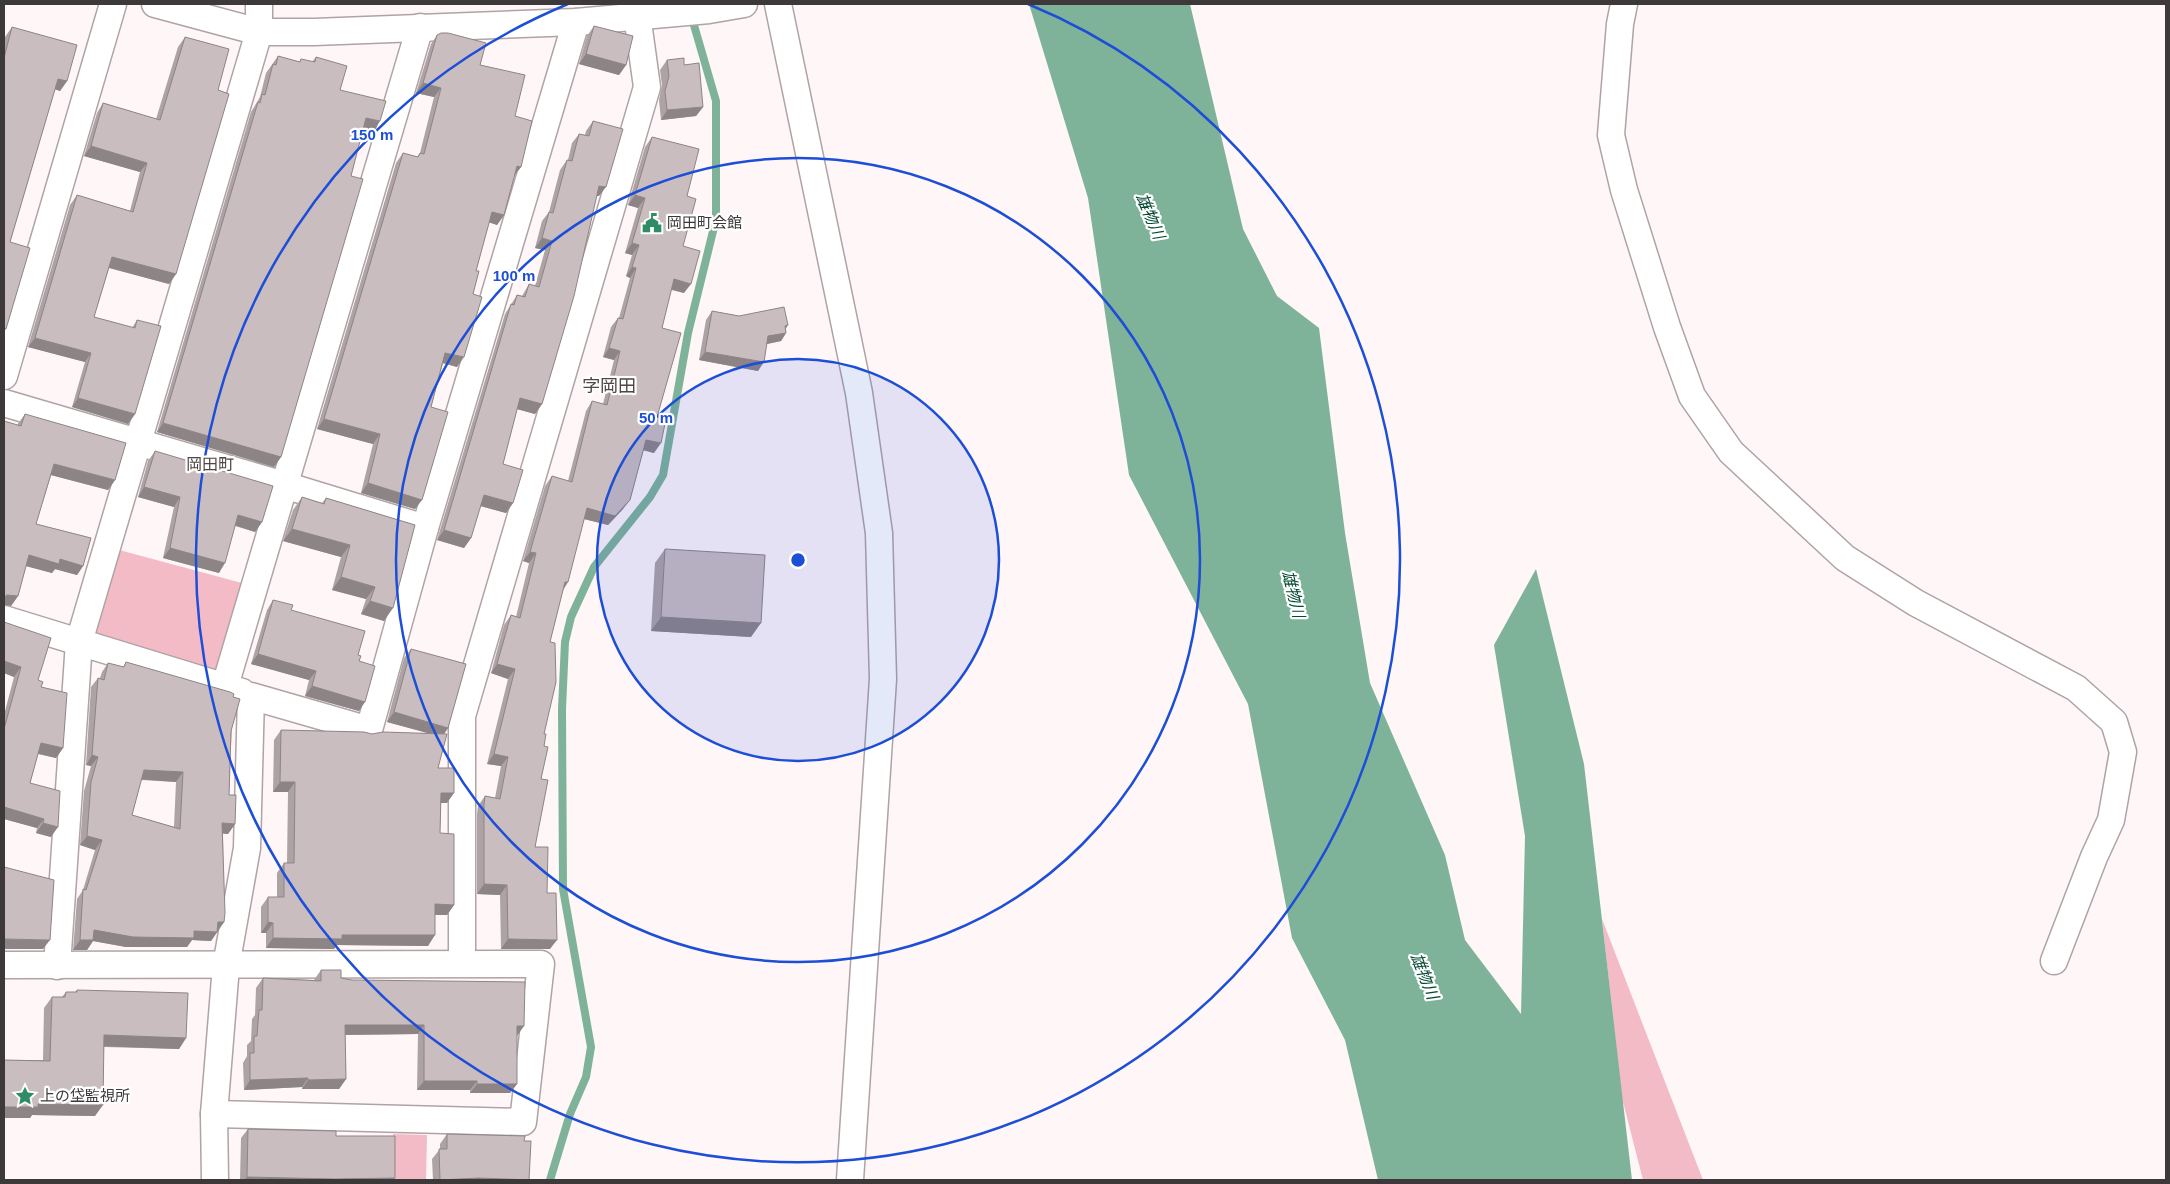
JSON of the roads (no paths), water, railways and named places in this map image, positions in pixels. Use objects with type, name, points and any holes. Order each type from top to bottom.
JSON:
[{"type":"street","points":[[4,376],[113,4]]},
{"type":"street","points":[[156,4],[259,32],[314,32],[576,22],[708,10],[744,4]]},
{"type":"street","points":[[56,966],[79,642],[259,32],[259,4]]},
{"type":"street","points":[[778,4],[859,393],[879,533],[883,679],[850,1180]]},
{"type":"street","points":[[1624,4],[1620,24],[1612,135],[1622,181],[1667,327],[1692,396],[1731,452],[1846,558],[1916,604],[2076,688],[2114,722],[2123,752],[2111,820],[2094,857],[2054,961]]},
{"type":"street","points":[[462,963],[462,716],[647,87],[637,15]]},
{"type":"street","points":[[4,619],[225,686],[251,696],[369,730],[425,528],[576,22]]},
{"type":"street","points":[[225,686],[420,27]]},
{"type":"street","points":[[4,404],[425,528]]},
{"type":"street","points":[[215,1180],[214,1114],[226,966],[247,848],[251,696]]},
{"type":"street","points":[[4,965],[541,964],[523,1122],[214,1114]]},
{"type":"water","name":"雄物川","points":[[1029,4],[1190,4],[1243,229],[1277,296],[1319,328],[1345,533],[1370,683],[1445,855],[1465,940],[1521,1014],[1525,836],[1494,645],[1536,569],[1584,764],[1632,1180],[1378,1180],[1345,1040],[1292,938],[1248,704],[1129,475],[1088,198]]},
{"type":"waterway","points":[[550,1180],[570,1114],[586,1077],[591,1047],[563,889],[562,709],[565,642],[571,617],[594,567],[650,497],[663,475],[688,333],[716,219],[716,101],[691,15]]},
{"type":"place","name":"岡田町会館","points":[[652,223]]},
{"type":"place","name":"上の垈監視所","points":[[25,1096]]},
{"type":"district","name":"字岡田","points":[[609,386]]},
{"type":"district","name":"岡田町","points":[[210,464]]}]
